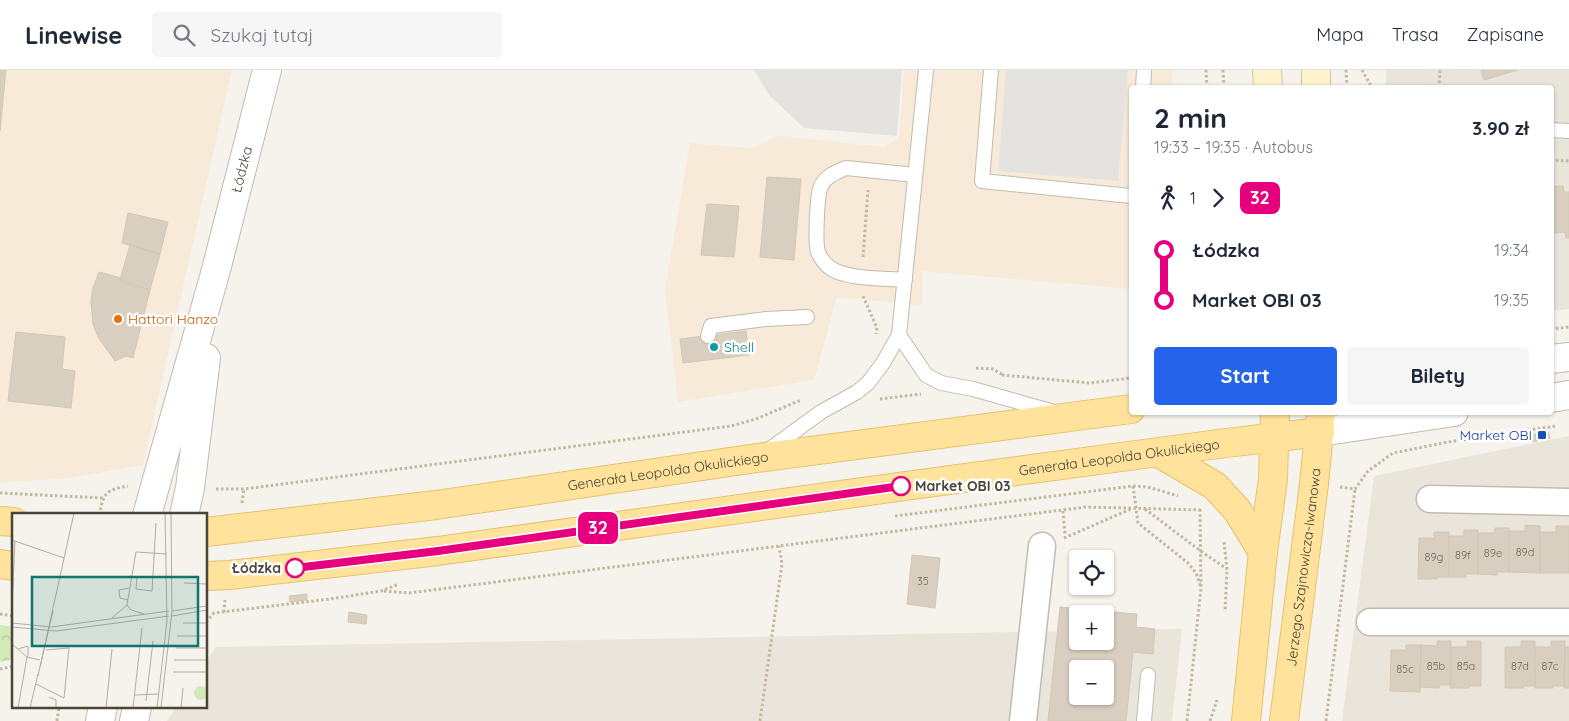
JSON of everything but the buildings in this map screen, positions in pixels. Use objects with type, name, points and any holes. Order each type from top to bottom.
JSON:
[{"type":"main road","points":[[1267,70],[1268,85]]},
{"type":"main road","points":[[1316,70],[1316,85]]},
{"type":"main road","name":"Generała Leopolda Okulickiego","points":[[208,532],[436,505],[757,458],[1129,409]]},
{"type":"main road","name":"Generała Leopolda Okulickiego","points":[[208,576],[438,551],[898,486],[1159,453],[1274,425],[1320,422]]},
{"type":"main road","name":"Jerzego Szajnowicza-Iwanowa","points":[[1284,721],[1320,422]]},
{"type":"main road","points":[[1246,721],[1263,552],[1273,479],[1274,425]]},
{"type":"main road","points":[[1159,453],[1215,486],[1237,510],[1263,552]]},
{"type":"street","name":"Łódzka","points":[[148,513],[216,270],[267,70]]},
{"type":"street","name":"Łódzka","points":[[184,513],[190,488],[216,270]]},
{"type":"street","points":[[1554,359],[1569,357]]},
{"type":"street","points":[[1554,398],[1569,395]]},
{"type":"street","points":[[1320,422],[1414,415]]},
{"type":"street","points":[[1430,499],[1569,502]]},
{"type":"street","points":[[1023,721],[1053,542]]},
{"type":"street","points":[[1370,622],[1569,622]]},
{"type":"street","points":[[100,721],[103,708]]},
{"type":"street","points":[[134,721],[137,708]]},
{"type":"lane","points":[[757,458],[821,412],[857,392],[868,383],[900,335],[926,70]]},
{"type":"lane","points":[[991,70],[982,181],[1129,196]]},
{"type":"lane","points":[[1143,85],[1144,70]]},
{"type":"lane","points":[[1554,130],[1569,130]]},
{"type":"lane","points":[[905,280],[839,274],[828,267],[818,253],[816,238],[820,188],[835,172],[846,168],[915,174]]},
{"type":"lane","points":[[708,336],[711,326],[766,319],[807,317]]},
{"type":"lane","points":[[900,335],[926,375],[941,383],[973,389],[1070,417]]},
{"type":"lane","points":[[1144,721],[1148,675]]},
{"type":"path","points":[[1206,70],[1207,85]]},
{"type":"path","points":[[1223,70],[1224,85]]},
{"type":"path","points":[[1346,70],[1347,85]]},
{"type":"path","points":[[1362,70],[1370,85]]},
{"type":"path","points":[[1439,85],[1440,70]]},
{"type":"path","points":[[1554,160],[1569,161]]},
{"type":"path","points":[[863,257],[868,189]]},
{"type":"path","points":[[861,290],[878,328],[875,337]]},
{"type":"path","points":[[1554,329],[1569,327]]},
{"type":"path","points":[[1003,375],[1090,382],[1129,378]]},
{"type":"path","points":[[208,489],[244,489],[731,426],[756,419],[810,397]]},
{"type":"path","points":[[1326,721],[1355,489],[1368,471],[1393,453],[1448,442],[1560,425]]},
{"type":"path","points":[[99,513],[103,498],[112,489],[136,485]]},
{"type":"path","points":[[1133,486],[1138,523],[1188,563],[1196,573],[1201,588]]},
{"type":"path","points":[[1337,486],[1355,489]]},
{"type":"path","points":[[0,493],[103,498]]},
{"type":"path","points":[[208,620],[214,613],[330,599],[381,590],[408,593],[1086,507],[1209,510]]},
{"type":"path","points":[[1053,542],[1135,508]]},
{"type":"path","points":[[1145,509],[1227,569]]},
{"type":"path","points":[[1053,542],[1063,510]]},
{"type":"path","points":[[1187,721],[1201,588],[1200,510]]},
{"type":"path","points":[[1224,540],[1227,569],[1225,612]]},
{"type":"path","points":[[760,721],[782,564],[779,546]]},
{"type":"path","points":[[224,612],[226,599]]},
{"type":"path","points":[[1210,721],[1217,700]]},
{"type":"path","points":[[56,721],[60,708]]},
{"type":"shaded area","points":[[0,70],[232,70],[143,465],[62,479],[0,482]]},
{"type":"shaded area","points":[[754,70],[902,70],[897,136],[804,128],[769,95]]},
{"type":"shaded area","points":[[904,70],[1173,70],[1172,85],[1129,85],[1129,289],[922,271],[922,305],[837,297],[814,380],[678,402],[665,290],[690,143],[751,148],[779,136],[884,147],[899,138]]},
{"type":"shaded area","points":[[1006,70],[1128,70],[1118,181],[998,171]]},
{"type":"shaded area","points":[[1386,70],[1569,70],[1569,309],[1554,311],[1554,85],[1386,85]]},
{"type":"shaded area","points":[[1569,436],[1569,721],[1342,721],[1374,476]]},
{"type":"shaded area","points":[[1182,629],[1172,721],[167,721],[175,708],[208,708],[208,658],[216,647],[1069,631],[1069,650],[1114,650],[1114,630]]},
{"type":"green space","points":[[0,625],[12,627],[12,659],[0,662]]},
{"type":"bus line","name":"32","points":[[295,568],[438,551],[901,486]]},
{"type":"place","name":"Hattori Hanzo","points":[[118,319]]},
{"type":"place","name":"Shell","points":[[714,347]]},
{"type":"place","name":"Market OBI","points":[[1542,435]]},
{"type":"place","name":"Market OBI 03","points":[[901,486]]},
{"type":"place","name":"Łódzka","points":[[295,568]]}]
